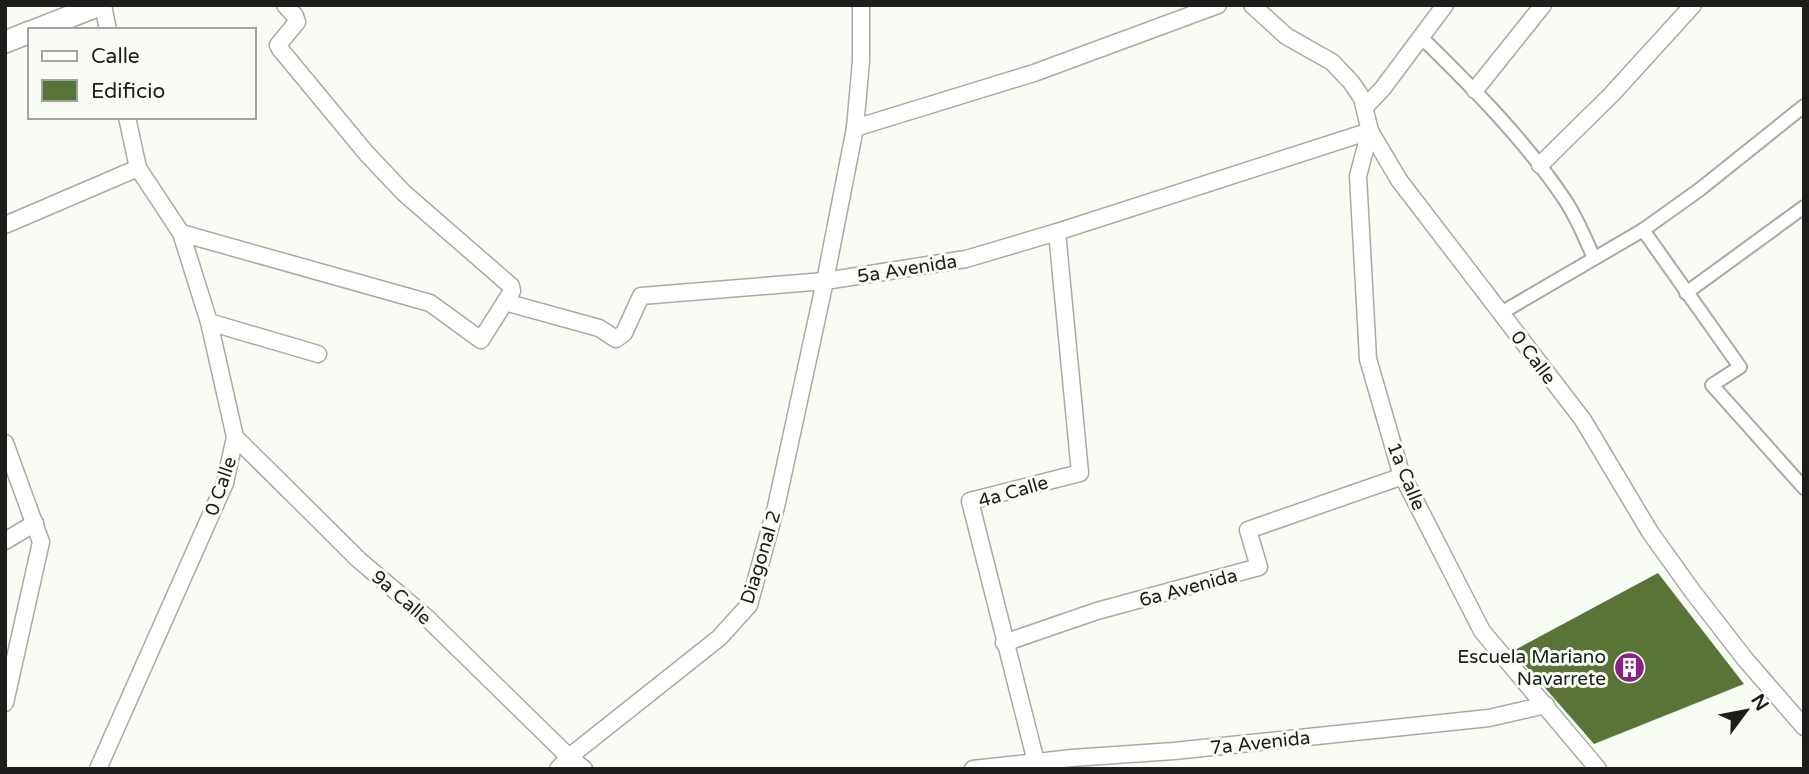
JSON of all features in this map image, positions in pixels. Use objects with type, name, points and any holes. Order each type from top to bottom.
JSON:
[{"type":"street","points":[[41,28],[101,5],[107,28]]},
{"type":"street","points":[[181,233],[430,303],[478,340],[484,339],[512,291],[511,286],[404,193],[367,154],[280,49],[280,41],[297,22],[285,5]]},
{"type":"street","name":"Diagonal 2","points":[[563,763],[719,638],[750,605],[776,507],[855,128],[861,61],[861,5]]},
{"type":"street","points":[[855,128],[1034,73],[1218,5]]},
{"type":"street","name":"0 Calle","points":[[1252,5],[1286,36],[1332,62],[1351,82],[1365,107],[1370,131],[1399,180],[1583,421],[1650,532],[1693,592],[1745,659],[1804,727]]},
{"type":"street","points":[[1365,107],[1422,38],[1444,5]]},
{"type":"street","points":[[1475,90],[1543,5]]},
{"type":"street","points":[[1540,165],[1612,94],[1693,5]]},
{"type":"street","points":[[5,42],[28,33]]},
{"type":"street","points":[[1422,38],[1475,90],[1540,165],[1572,211],[1594,258]]},
{"type":"street","points":[[1501,313],[1643,230],[1699,190],[1804,106]]},
{"type":"street","name":"0 Calle","points":[[98,769],[225,483],[235,437],[209,322],[181,233],[138,168],[127,119]]},
{"type":"street","name":"5a Avenida","points":[[505,302],[599,328],[616,339],[624,333],[641,296],[825,281],[966,259],[1370,131]]},
{"type":"street","name":"1a Calle","points":[[1370,131],[1358,176],[1368,359],[1403,476],[1482,631],[1598,769]]},
{"type":"street","points":[[5,225],[138,168]]},
{"type":"street","points":[[1686,293],[1804,207]]},
{"type":"street","points":[[1643,230],[1740,367],[1712,385],[1804,488]]},
{"type":"street","name":"4a Calle","points":[[1036,762],[970,501],[1080,473],[1057,232]]},
{"type":"street","points":[[209,322],[318,354]]},
{"type":"street","name":"9a Calle","points":[[235,437],[359,561],[426,617],[563,763]]},
{"type":"street","points":[[5,443],[41,542],[5,703]]},
{"type":"street","name":"6a Avenida","points":[[1004,643],[1097,611],[1259,567],[1248,530],[1403,476]]},
{"type":"street","points":[[5,541],[35,523]]},
{"type":"street","name":"7a Avenida","points":[[973,769],[1036,762],[1072,763],[1489,718],[1546,705]]},
{"type":"street","points":[[1174,751],[1174,769]]},
{"type":"street","points":[[563,763],[584,769]]},
{"type":"building","name":"Escuela Mariano Navarrete","points":[[1658,573],[1744,684],[1594,744],[1513,651]]},
{"type":"place","name":"Escuela Mariano Navarrete","points":[[1629,667]]}]
